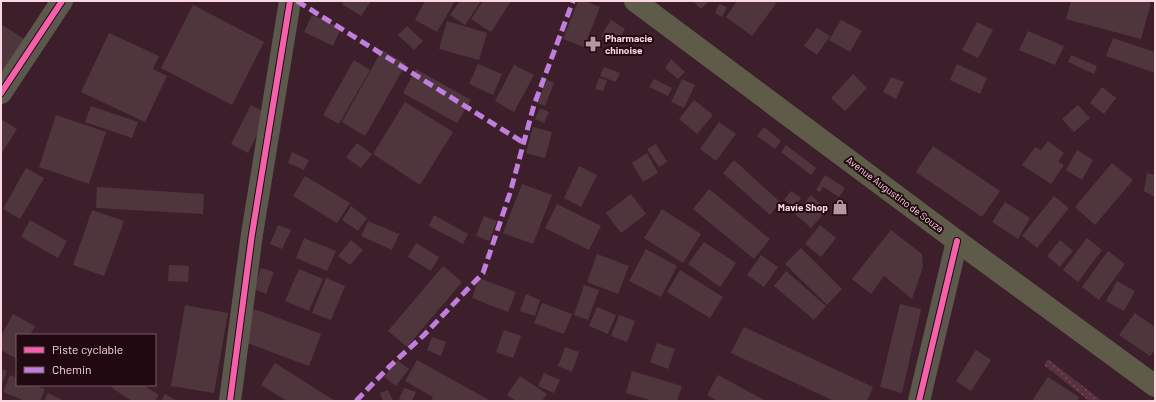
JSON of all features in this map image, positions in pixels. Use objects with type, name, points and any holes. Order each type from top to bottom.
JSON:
[{"type":"main road","name":"Avenue Augustino de Souza","points":[[635,1],[957,241],[1155,386]]},
{"type":"street","points":[[1,94],[62,1]]},
{"type":"street","points":[[230,401],[252,234],[290,1]]},
{"type":"street","points":[[919,401],[957,241]]},
{"type":"shaded area","points":[[1048,359],[1102,401],[1089,401],[1044,365]]},
{"type":"building","points":[[344,1],[371,1],[361,16],[342,4]]},
{"type":"building","points":[[425,1],[455,1],[437,32],[415,20]]},
{"type":"building","points":[[460,1],[481,1],[465,25],[450,15]]},
{"type":"building","points":[[483,1],[511,1],[491,32],[471,19]]},
{"type":"building","points":[[578,1],[585,1],[600,7],[584,47],[563,39]]},
{"type":"building","points":[[693,1],[709,1],[701,9]]},
{"type":"building","points":[[737,1],[778,1],[752,36],[726,17]]},
{"type":"building","points":[[1071,1],[1145,1],[1151,3],[1141,39],[1066,19]]},
{"type":"building","points":[[719,4],[727,7],[722,17],[715,13]]},
{"type":"building","points":[[193,5],[264,42],[232,105],[161,68]]},
{"type":"building","points":[[312,15],[341,28],[333,46],[304,32]]},
{"type":"building","points":[[611,20],[625,29],[616,44],[601,36]]},
{"type":"building","points":[[841,20],[862,31],[850,52],[829,40]]},
{"type":"building","points":[[447,21],[487,33],[479,60],[439,49]]},
{"type":"building","points":[[977,22],[993,30],[978,58],[962,50]]},
{"type":"building","points":[[1,24],[30,43],[1,85]]},
{"type":"building","points":[[407,26],[423,41],[414,50],[398,35]]},
{"type":"building","points":[[817,28],[830,36],[817,55],[804,46]]},
{"type":"building","points":[[1028,31],[1064,46],[1055,65],[1019,50]]},
{"type":"building","points":[[109,33],[159,56],[153,69],[167,76],[145,122],[81,92]]},
{"type":"building","points":[[1113,38],[1155,52],[1155,73],[1106,56]]},
{"type":"building","points":[[382,50],[406,64],[365,136],[342,122]]},
{"type":"building","points":[[1071,55],[1097,66],[1094,74],[1068,62]]},
{"type":"building","points":[[671,59],[685,72],[678,79],[665,68]]},
{"type":"building","points":[[354,60],[370,70],[339,124],[323,115]]},
{"type":"building","points":[[478,64],[502,74],[493,95],[469,84]]},
{"type":"building","points":[[957,64],[987,78],[980,94],[950,80]]},
{"type":"building","points":[[514,65],[534,75],[514,112],[495,101]]},
{"type":"building","points":[[604,67],[620,73],[616,82],[600,76]]},
{"type":"building","points":[[416,69],[471,100],[457,123],[403,93]]},
{"type":"building","points":[[853,74],[867,88],[845,111],[831,98]]},
{"type":"building","points":[[891,77],[904,82],[896,99],[883,92]]},
{"type":"building","points":[[599,78],[607,80],[603,91],[595,89]]},
{"type":"building","points":[[654,79],[672,88],[668,96],[649,87]]},
{"type":"building","points":[[682,79],[695,85],[684,108],[671,102]]},
{"type":"building","points":[[547,80],[554,83],[545,106],[537,103]]},
{"type":"building","points":[[1102,87],[1116,98],[1104,114],[1090,103]]},
{"type":"building","points":[[694,100],[713,115],[697,134],[679,119]]},
{"type":"building","points":[[405,102],[453,132],[420,185],[373,154]]},
{"type":"building","points":[[251,105],[268,114],[248,153],[231,144]]},
{"type":"building","points":[[1078,105],[1090,118],[1074,132],[1062,119]]},
{"type":"building","points":[[91,106],[138,122],[132,138],[85,122]]},
{"type":"building","points":[[540,108],[549,112],[544,123],[535,119]]},
{"type":"building","points":[[56,115],[106,132],[89,184],[39,167]]},
{"type":"building","points":[[1,119],[17,129],[1,154]]},
{"type":"building","points":[[719,122],[736,134],[716,161],[700,149]]},
{"type":"building","points":[[533,127],[552,132],[545,158],[526,153]]},
{"type":"building","points":[[764,127],[781,141],[775,149],[757,136]]},
{"type":"building","points":[[1048,141],[1064,153],[1058,162],[1064,165],[1051,184],[1022,165],[1035,147],[1041,150]]},
{"type":"building","points":[[357,143],[372,154],[361,168],[346,157]]},
{"type":"building","points":[[656,144],[667,162],[659,167],[647,149]]},
{"type":"building","points":[[786,145],[816,168],[811,175],[781,152]]},
{"type":"building","points":[[933,146],[1000,191],[982,217],[916,172]]},
{"type":"building","points":[[1077,150],[1093,160],[1082,180],[1066,170]]},
{"type":"building","points":[[292,152],[309,160],[304,170],[288,163]]},
{"type":"building","points":[[647,153],[658,173],[643,182],[632,163]]},
{"type":"building","points":[[734,160],[780,202],[770,215],[723,173]]},
{"type":"building","points":[[1112,163],[1133,180],[1095,225],[1075,207]]},
{"type":"building","points":[[579,166],[597,175],[581,207],[564,198]]},
{"type":"building","points":[[26,168],[44,178],[20,219],[3,209]]},
{"type":"building","points":[[1147,173],[1155,175],[1155,197],[1144,191]]},
{"type":"building","points":[[825,175],[845,188],[839,197],[823,187],[820,192],[816,190]]},
{"type":"building","points":[[305,176],[350,203],[337,223],[293,196]]},
{"type":"building","points":[[522,184],[552,195],[533,244],[503,233]]},
{"type":"building","points":[[97,187],[204,194],[203,214],[96,208]]},
{"type":"building","points":[[709,189],[770,239],[754,259],[693,209]]},
{"type":"building","points":[[791,191],[801,198],[794,207],[784,200]]},
{"type":"building","points":[[631,194],[646,214],[621,233],[606,213]]},
{"type":"building","points":[[811,195],[827,210],[811,228],[795,214]]},
{"type":"building","points":[[1054,196],[1069,208],[1037,248],[1022,236]]},
{"type":"building","points":[[1005,202],[1030,218],[1018,239],[992,222]]},
{"type":"building","points":[[557,204],[601,226],[589,250],[545,228]]},
{"type":"building","points":[[351,206],[367,218],[358,231],[342,220]]},
{"type":"building","points":[[662,209],[701,234],[683,263],[644,238]]},
{"type":"building","points":[[92,210],[124,221],[104,276],[73,265]]},
{"type":"building","points":[[434,215],[468,234],[463,244],[429,226]]},
{"type":"building","points":[[484,216],[497,221],[489,241],[476,236]]},
{"type":"building","points":[[30,220],[67,241],[58,258],[21,237]]},
{"type":"building","points":[[368,221],[399,234],[392,250],[361,236]]},
{"type":"building","points":[[278,225],[291,230],[282,249],[270,244]]},
{"type":"building","points":[[820,225],[836,238],[821,257],[805,244]]},
{"type":"building","points":[[891,230],[922,254],[923,267],[912,299],[884,276],[871,294],[852,279]]},
{"type":"building","points":[[304,238],[336,251],[327,271],[296,258]]},
{"type":"building","points":[[1087,238],[1102,250],[1078,282],[1063,270]]},
{"type":"building","points":[[351,240],[363,250],[350,265],[338,256]]},
{"type":"building","points":[[1060,240],[1073,251],[1060,267],[1047,256]]},
{"type":"building","points":[[704,242],[736,263],[720,287],[688,264]]},
{"type":"building","points":[[416,243],[439,257],[431,271],[408,257]]},
{"type":"building","points":[[801,248],[842,289],[827,305],[785,264]]},
{"type":"building","points":[[646,249],[677,266],[661,297],[629,281]]},
{"type":"building","points":[[1108,251],[1125,264],[1099,300],[1082,287]]},
{"type":"building","points":[[597,254],[629,266],[618,294],[587,282]]},
{"type":"building","points":[[761,255],[778,267],[764,287],[747,275]]},
{"type":"building","points":[[169,265],[189,266],[188,282],[168,281]]},
{"type":"building","points":[[443,266],[462,282],[407,347],[388,331]]},
{"type":"building","points":[[261,268],[274,272],[266,294],[254,289]]},
{"type":"building","points":[[299,269],[323,279],[309,311],[285,301]]},
{"type":"building","points":[[680,270],[723,297],[710,318],[667,292]]},
{"type":"building","points":[[786,271],[826,306],[814,320],[774,286]]},
{"type":"building","points":[[326,278],[345,286],[331,320],[312,313]]},
{"type":"building","points":[[479,278],[516,292],[508,312],[472,298]]},
{"type":"building","points":[[1117,281],[1135,291],[1124,311],[1106,301]]},
{"type":"building","points":[[584,285],[599,290],[588,320],[574,315]]},
{"type":"building","points":[[526,294],[540,300],[535,316],[520,311]]},
{"type":"building","points":[[542,303],[572,314],[564,334],[534,323]]},
{"type":"building","points":[[900,304],[921,309],[902,393],[880,387]]},
{"type":"building","points":[[185,305],[228,313],[214,393],[171,386]]},
{"type":"building","points":[[597,307],[616,315],[608,334],[589,326]]},
{"type":"building","points":[[254,309],[321,334],[309,366],[242,341]]},
{"type":"building","points":[[1135,313],[1155,327],[1155,350],[1150,356],[1119,335]]},
{"type":"building","points":[[13,314],[35,326],[31,334],[16,334],[16,358],[1,350],[1,336]]},
{"type":"building","points":[[619,315],[635,321],[627,342],[611,336]]},
{"type":"building","points":[[744,327],[873,387],[867,401],[834,401],[731,353]]},
{"type":"building","points":[[504,330],[521,336],[513,358],[496,352]]},
{"type":"building","points":[[432,337],[446,342],[441,356],[427,350]]},
{"type":"building","points":[[657,343],[675,349],[668,369],[650,362]]},
{"type":"building","points":[[565,347],[579,352],[572,372],[558,366]]},
{"type":"building","points":[[976,350],[991,360],[971,391],[956,381]]},
{"type":"building","points":[[397,360],[409,369],[396,386],[384,377]]},
{"type":"building","points":[[417,360],[489,400],[431,401],[433,397],[405,381]]},
{"type":"building","points":[[275,363],[335,401],[287,401],[261,385]]},
{"type":"building","points":[[1,369],[7,371],[1,387]]},
{"type":"building","points":[[632,371],[682,386],[677,401],[653,401],[626,393]]},
{"type":"building","points":[[544,373],[560,380],[554,393],[538,386]]},
{"type":"building","points":[[10,375],[16,378],[16,386],[37,386],[45,389],[40,401],[25,401],[3,392]]},
{"type":"building","points":[[718,375],[766,401],[718,401],[707,395]]},
{"type":"building","points":[[520,376],[547,394],[542,401],[516,401],[507,395]]},
{"type":"building","points":[[1048,377],[1079,397],[1077,401],[1032,401]]},
{"type":"building","points":[[113,386],[145,386],[159,395],[155,401],[132,401],[112,388]]},
{"type":"building","points":[[404,388],[416,392],[412,401],[403,401],[399,399]]},
{"type":"building","points":[[388,390],[393,401],[383,401],[380,393]]},
{"type":"building","points":[[48,393],[64,401],[44,401]]},
{"type":"building","points":[[165,394],[177,401],[161,401]]},
{"type":"marked path","points":[[297,1],[524,143]]},
{"type":"marked path","points":[[356,401],[390,366],[424,335],[483,273],[510,193],[534,105],[573,1]]},
{"type":"cycle path","points":[[1,93],[62,1]]},
{"type":"cycle path","points":[[230,401],[252,234],[290,1]]},
{"type":"cycle path","points":[[919,401],[957,241]]},
{"type":"place","name":"Pharmacie chinoise","points":[[593,44]]},
{"type":"place","name":"Mavie Shop","points":[[840,207]]}]
